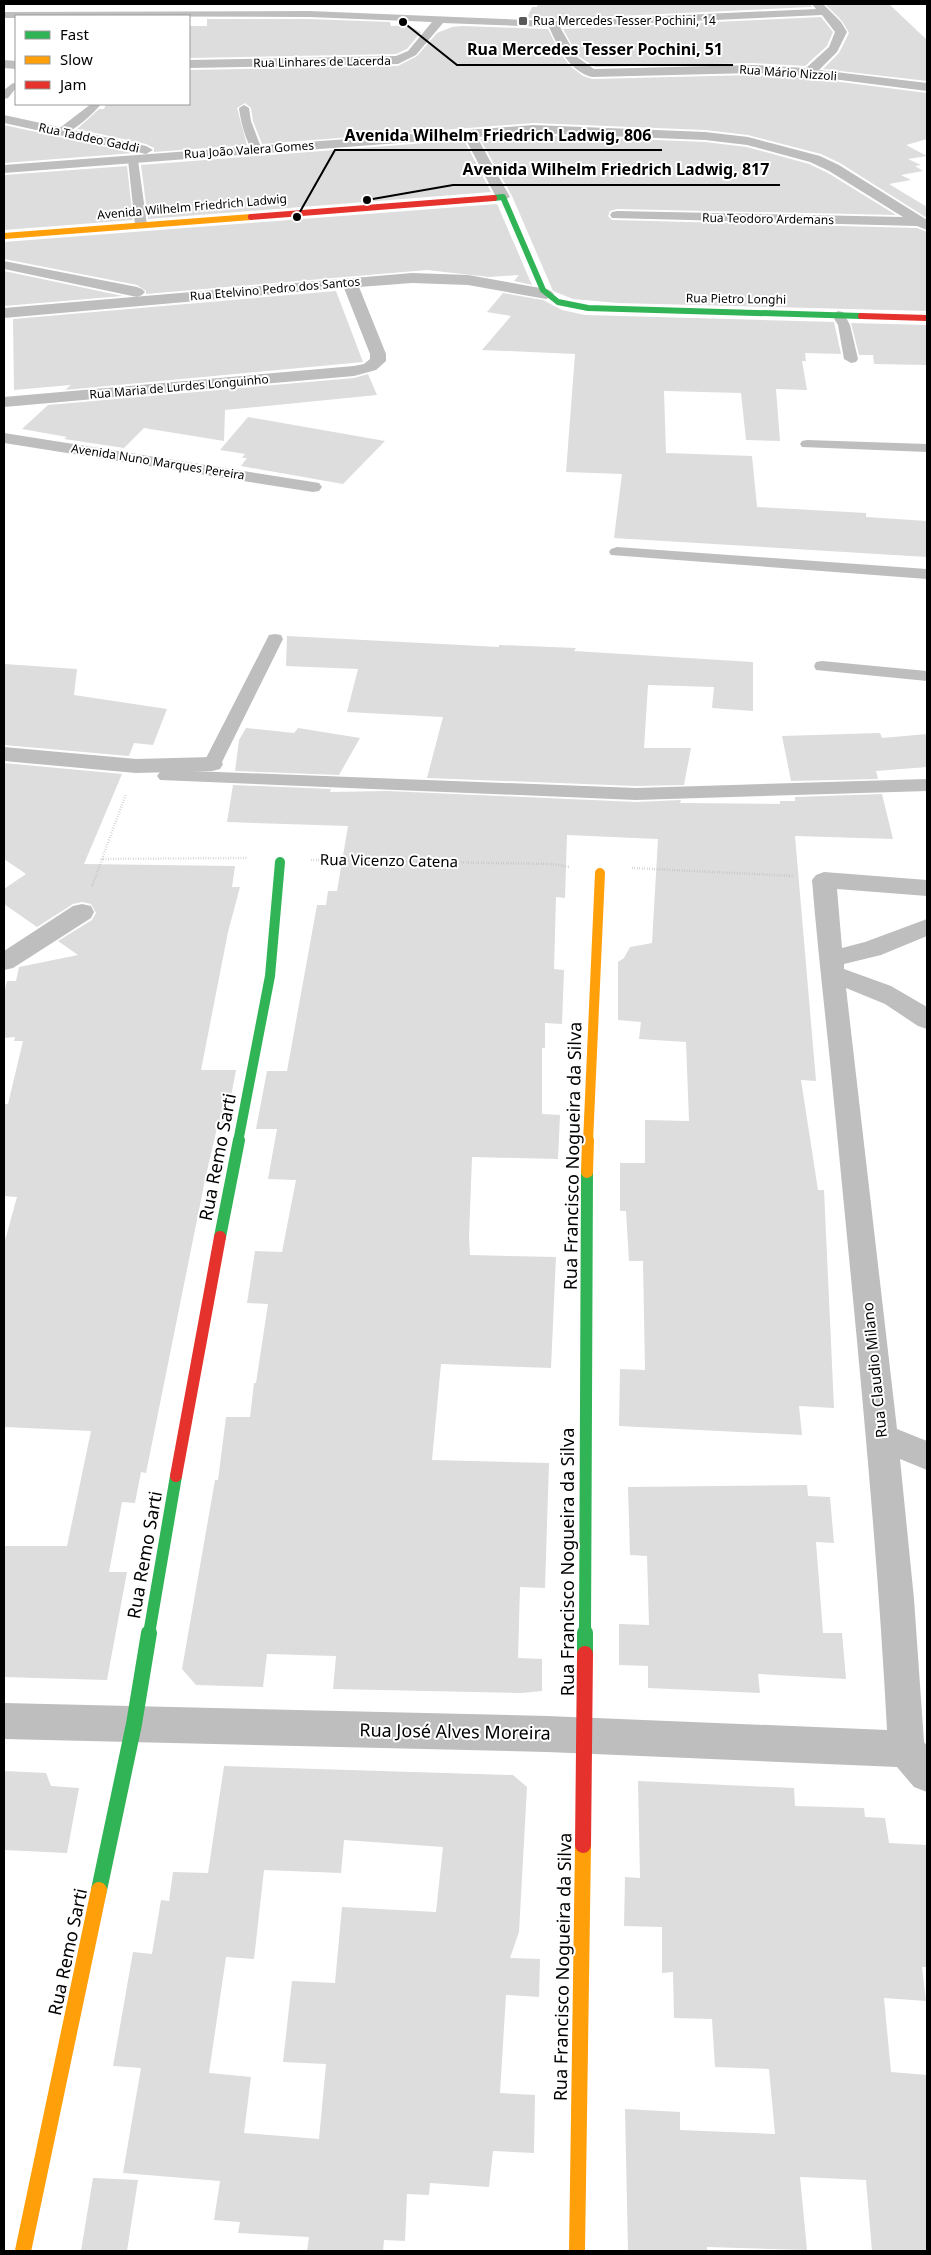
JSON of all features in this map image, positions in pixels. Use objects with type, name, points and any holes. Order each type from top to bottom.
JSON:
[{"type":"street","points":[[190,15],[309,14],[553,24],[821,8],[841,32],[840,39],[822,61],[809,72]]},
{"type":"street","name":"Rua Linhares de Lacerda","points":[[190,64],[398,60],[412,53],[439,20]]},
{"type":"street","name":"Rua Mário Nizzoli","points":[[553,24],[581,68],[592,73],[719,69],[809,72],[927,87]]},
{"type":"street","name":"Rua Taddeo Gaddi","points":[[4,119],[175,156]]},
{"type":"street","name":"Rua João Valera Gomes","points":[[4,169],[556,129],[705,136],[748,140],[815,159],[834,168],[924,224]]},
{"type":"street","points":[[469,134],[503,197],[546,294]]},
{"type":"street","name":"Avenida Wilhelm Friedrich Ladwig","points":[[4,236],[503,197]]},
{"type":"street","name":"Rua Teodoro Ardemans","points":[[616,215],[924,224]]},
{"type":"street","points":[[4,265],[166,298]]},
{"type":"street","name":"Rua Etelvino Pedro dos Santos","points":[[4,313],[412,278],[448,278],[546,294]]},
{"type":"street","name":"Rua Maria de Lurdes Longuinho","points":[[4,402],[354,371],[370,367],[378,361],[378,354],[349,282]]},
{"type":"street","name":"Rua Pietro Longhi","points":[[546,294],[562,302],[586,308],[927,318]]},
{"type":"street","name":"Avenida Nuno Marques Pereira","points":[[4,438],[313,487]]},
{"type":"street","points":[[4,754],[136,766],[212,764]]},
{"type":"street","name":"Rua Remo Sarti","points":[[24,2251],[134,1724],[196,1361],[270,976],[280,862]]},
{"type":"street","name":"Rua Francisco Nogueira da Silva","points":[[577,2251],[584,1735],[587,1183],[600,873]]},
{"type":"street","points":[[824,880],[927,888]]},
{"type":"street","name":"Rua Claudio Milano","points":[[824,880],[882,1436],[897,1599],[916,1762]]},
{"type":"street","points":[[4,962],[82,912]]},
{"type":"street","points":[[832,966],[927,927]]},
{"type":"street","points":[[832,966],[910,1006],[927,1020]]},
{"type":"street","points":[[882,1436],[927,1456]]},
{"type":"street","name":"Rua José Alves Moreira","points":[[4,1721],[584,1735],[916,1762]]},
{"type":"lane","points":[[4,96],[12,86]]},
{"type":"lane","points":[[61,132],[90,111],[95,105]]},
{"type":"lane","points":[[244,108],[246,121],[257,150]]},
{"type":"lane","points":[[133,160],[141,225]]},
{"type":"lane","points":[[838,315],[844,324],[851,359]]},
{"type":"lane","points":[[807,444],[927,448]]},
{"type":"lane","points":[[617,552],[927,574]]},
{"type":"lane","points":[[212,764],[275,639]]},
{"type":"lane","points":[[822,666],[927,676]]},
{"type":"lane","points":[[166,776],[636,794],[927,785]]},
{"type":"path","points":[[82,912],[136,766]]},
{"type":"path","name":"Rua Vicenzo Catena","points":[[102,859],[247,858],[280,862],[304,860],[553,864],[600,873],[628,868],[793,876],[824,880]]},
{"type":"building","points":[[538,4],[810,4],[812,7],[553,19],[527,18],[532,7],[537,7]]},
{"type":"building","points":[[825,4],[889,4],[927,40],[927,81],[823,69],[839,53],[849,33],[842,21]]},
{"type":"building","points":[[821,17],[833,32],[827,46],[805,66],[753,63],[595,67],[578,56],[563,29]]},
{"type":"building","points":[[207,19],[309,19],[390,22],[391,26],[408,25],[421,32],[407,49],[396,54],[190,58],[190,26],[207,26]]},
{"type":"building","points":[[452,27],[548,29],[559,51],[569,65],[583,76],[592,79],[753,75],[809,78],[927,93],[927,139],[906,145],[927,156],[908,159],[921,165],[915,166],[923,171],[901,175],[911,180],[889,184],[927,207],[927,218],[840,163],[821,154],[748,135],[705,130],[533,123],[262,144],[253,121],[251,108],[245,103],[237,108],[247,145],[154,152],[154,148],[146,144],[77,129],[99,109],[104,109],[106,105],[190,105],[190,70],[398,66],[417,56],[437,33]]},
{"type":"building","points":[[4,125],[134,153],[4,163]]},
{"type":"building","points":[[533,135],[705,142],[747,147],[809,164],[828,173],[896,215],[617,209],[610,211],[608,216],[612,220],[917,228],[927,232],[927,311],[618,303],[573,299],[553,291],[512,196],[480,139]]},
{"type":"building","points":[[464,140],[491,192],[148,219],[141,165]]},
{"type":"building","points":[[127,166],[133,220],[4,230],[4,175]]},
{"type":"building","points":[[497,204],[532,285],[514,281],[519,275],[489,277],[427,270],[146,294],[146,291],[137,285],[4,259],[4,242]]},
{"type":"building","points":[[4,271],[123,296],[4,306]]},
{"type":"building","points":[[336,291],[363,362],[65,390],[71,385],[14,390],[13,319]]},
{"type":"building","points":[[503,293],[543,300],[562,310],[585,315],[834,322],[841,354],[805,353],[806,361],[802,361],[807,390],[776,389],[780,441],[746,440],[741,393],[664,391],[666,453],[752,456],[757,507],[866,513],[866,517],[927,521],[927,557],[614,538],[622,474],[566,472],[575,354],[482,350],[511,316],[487,312]]},
{"type":"building","points":[[851,323],[927,325],[927,365],[874,364],[873,355],[859,355]]},
{"type":"building","points":[[368,374],[377,395],[225,410],[224,441],[144,428],[124,448],[64,439],[67,437],[22,429],[48,405],[354,378]]},
{"type":"building","points":[[248,417],[385,441],[343,484],[241,466],[247,458],[242,458],[245,454],[220,450]]},
{"type":"building","points":[[287,636],[499,647],[499,645],[576,648],[574,651],[753,662],[753,711],[712,708],[714,687],[648,685],[644,748],[691,748],[684,785],[636,786],[427,778],[443,717],[347,712],[358,669],[286,666]]},
{"type":"building","points":[[4,664],[77,669],[74,695],[167,709],[153,745],[134,743],[129,756],[4,745]]},
{"type":"building","points":[[246,728],[294,733],[298,728],[360,738],[339,775],[235,771],[239,740]]},
{"type":"building","points":[[880,733],[882,738],[927,734],[927,767],[876,771],[878,779],[791,781],[782,736]]},
{"type":"building","points":[[4,763],[122,774],[84,864],[235,866],[232,887],[240,887],[228,932],[201,1070],[236,1070],[225,1128],[217,1128],[206,1175],[146,1473],[141,1472],[135,1503],[122,1502],[109,1572],[127,1572],[107,1680],[4,1677],[4,1546],[67,1546],[91,1431],[4,1427],[4,1244],[17,1197],[4,1196],[4,1104],[8,1104],[23,1041],[14,1041],[15,1037],[4,1038],[4,994],[7,981],[16,981],[19,967],[78,955],[58,941],[92,920],[96,913],[91,904],[82,902],[73,904],[37,927],[4,904],[4,889],[26,874],[4,859]]},
{"type":"building","points":[[233,785],[331,789],[330,792],[388,791],[636,802],[681,800],[680,803],[780,804],[780,801],[795,801],[795,797],[882,794],[893,839],[795,836],[816,1081],[801,1080],[818,1190],[824,1190],[834,1408],[799,1406],[802,1435],[619,1426],[620,1369],[645,1370],[643,1261],[629,1261],[626,1211],[620,1211],[620,1163],[645,1163],[645,1120],[689,1121],[686,1042],[639,1039],[641,1022],[618,1020],[618,962],[624,958],[630,947],[652,943],[658,839],[567,835],[565,898],[556,897],[554,969],[564,970],[562,1024],[545,1023],[545,1048],[542,1048],[542,1114],[560,1115],[558,1159],[472,1157],[469,1237],[470,1255],[556,1257],[551,1368],[441,1364],[432,1460],[549,1463],[545,1588],[520,1587],[518,1658],[542,1659],[542,1691],[522,1693],[333,1689],[336,1656],[267,1654],[263,1687],[196,1685],[182,1669],[215,1480],[218,1480],[226,1417],[250,1417],[254,1383],[256,1383],[268,1304],[247,1303],[255,1251],[282,1252],[296,1180],[268,1179],[277,1129],[256,1129],[267,1071],[287,1071],[317,905],[326,905],[328,891],[337,891],[348,826],[227,822]]},
{"type":"building","points":[[807,1485],[808,1496],[830,1497],[834,1543],[816,1542],[823,1633],[842,1633],[846,1679],[758,1674],[760,1693],[648,1688],[648,1666],[619,1665],[619,1624],[649,1625],[647,1556],[630,1555],[628,1487]]},
{"type":"building","points":[[224,1766],[513,1775],[527,1787],[519,1932],[510,1958],[540,1959],[539,1997],[506,1995],[500,2093],[535,2095],[534,2153],[493,2151],[489,2187],[430,2183],[429,2195],[407,2194],[405,2241],[384,2240],[383,2251],[307,2251],[309,2237],[238,2233],[240,2222],[214,2220],[220,2181],[123,2173],[141,2068],[113,2066],[133,1952],[152,1954],[161,1900],[169,1901],[173,1872],[208,1873]],"holes":[[[344,1840],[443,1847],[436,1912],[342,1907],[335,1983],[292,1981],[283,2062],[326,2064],[319,2139],[244,2133],[251,2077],[209,2073],[226,1957],[254,1959],[264,1870],[341,1873]]]},
{"type":"building","points":[[4,1771],[46,1773],[51,1786],[79,1788],[67,1853],[4,1850]]},
{"type":"building","points":[[638,1781],[794,1788],[795,1806],[864,1808],[865,1817],[885,1818],[889,1843],[927,1845],[927,1967],[922,1967],[926,2001],[884,1998],[891,2072],[927,2075],[927,2251],[872,2251],[866,2180],[800,2177],[807,2250],[707,2247],[707,2251],[628,2251],[625,2109],[680,2112],[680,2130],[775,2134],[769,2069],[715,2067],[712,2019],[674,2018],[673,1972],[662,1973],[662,1927],[624,1926],[625,1877],[640,1878]]},
{"type":"building","points":[[93,2178],[138,2180],[127,2251],[81,2251]]},
{"type":"traffic: fast","points":[[494,198],[503,197],[543,290],[550,297],[567,305],[618,310],[861,316]]},
{"type":"traffic: fast","points":[[220,1237],[270,976],[280,862]]},
{"type":"traffic: fast","points":[[585,1654],[587,1172]]},
{"type":"traffic: fast","points":[[99,1890],[134,1724],[176,1476]]},
{"type":"traffic: slow","points":[[4,236],[251,217]]},
{"type":"traffic: slow","points":[[587,1172],[600,873]]},
{"type":"traffic: slow","points":[[577,2251],[583,1845]]},
{"type":"traffic: slow","points":[[23,2251],[99,1890]]},
{"type":"traffic: jam","points":[[251,217],[494,198]]},
{"type":"traffic: jam","points":[[861,316],[927,318]]},
{"type":"traffic: jam","points":[[176,1476],[220,1237]]},
{"type":"traffic: jam","points":[[583,1845],[585,1654]]},
{"type":"place","name":"Rua Mercedes Tesser Pochini, 14","points":[[523,21]]},
{"type":"place","name":"Rua Mercedes Tesser Pochini, 51","points":[[403,22]]},
{"type":"place","name":"Avenida Wilhelm Friedrich Ladwig, 817","points":[[367,200]]},
{"type":"place","name":"Avenida Wilhelm Friedrich Ladwig, 806","points":[[297,217]]}]
